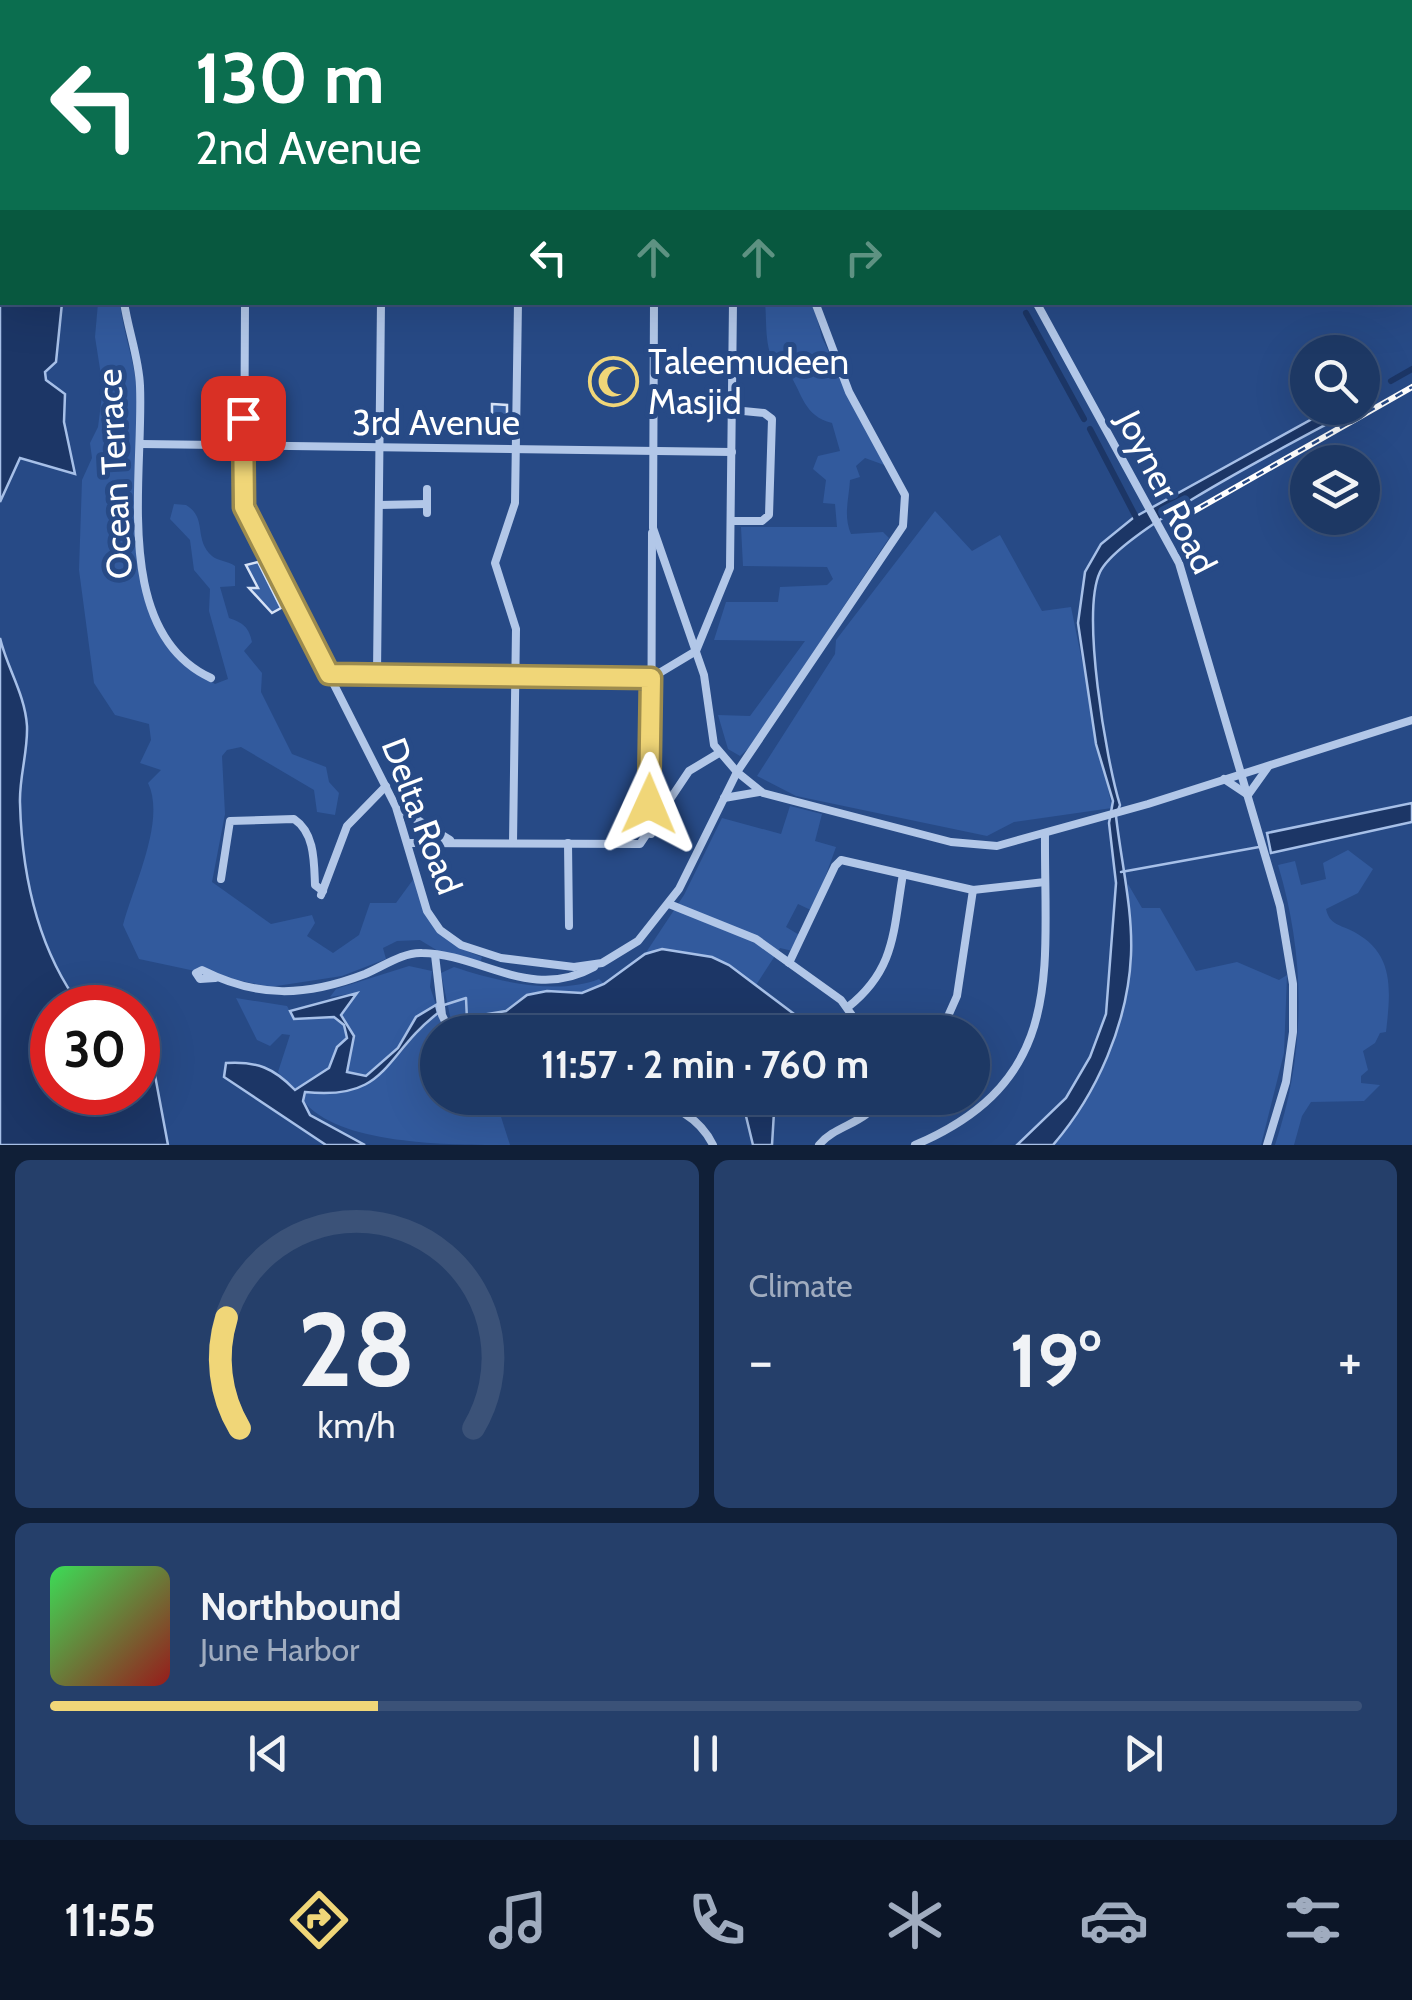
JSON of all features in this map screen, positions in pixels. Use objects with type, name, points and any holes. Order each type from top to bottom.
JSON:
[{"type":"street","name":"Ocean Terrace","points":[[125,305],[139,376],[139,530],[152,610],[172,650],[211,678]]},
{"type":"street","name":"Delta Road","points":[[246,305],[242,499],[396,807],[428,911],[440,930],[461,945],[502,958],[557,966],[602,962]]},
{"type":"street","points":[[377,672],[381,305]]},
{"type":"street","points":[[513,842],[515,620],[494,563],[515,503],[518,305]]},
{"type":"street","points":[[650,834],[654,305]]},
{"type":"street","points":[[329,674],[651,678],[696,651],[730,568],[733,305]]},
{"type":"street","points":[[215,978],[244,989],[278,992],[354,978],[410,955],[435,955],[528,978],[572,977],[638,941],[670,904],[737,772],[894,542],[907,516],[900,482],[848,392],[815,305]]},
{"type":"street","name":"Joyner Road","points":[[1038,305],[1160,526],[1185,581],[1266,855],[1284,923],[1293,1003],[1286,1082],[1267,1145]]},
{"type":"street","points":[[733,410],[764,412],[772,419],[769,515],[762,521],[733,522]]},
{"type":"street","name":"3rd Avenue","points":[[140,444],[732,452]]},
{"type":"street","points":[[379,505],[427,509],[427,489]]},
{"type":"street","points":[[652,528],[696,651],[719,753],[763,792]]},
{"type":"street","points":[[722,800],[735,793],[763,792],[974,846],[1045,835],[1412,720]]},
{"type":"street","points":[[410,843],[637,845],[650,834],[689,771],[719,753]]},
{"type":"street","points":[[1224,779],[1248,796],[1270,764]]},
{"type":"street","points":[[220,879],[230,821],[294,819],[305,829],[316,866],[315,885],[322,893],[347,826],[386,786]]},
{"type":"street","points":[[396,807],[454,842]]},
{"type":"street","points":[[914,1145],[978,1112],[1020,1060],[1048,958],[1045,835]]},
{"type":"street","points":[[568,843],[569,926]]},
{"type":"street","points":[[789,963],[834,866],[846,859],[974,890],[1044,882]]},
{"type":"street","points":[[848,1007],[872,986],[887,963],[903,874]]},
{"type":"street","points":[[949,1015],[957,996],[974,890]]},
{"type":"street","points":[[670,904],[736,928],[789,963],[853,1015]]},
{"type":"street","points":[[435,955],[442,1015]]},
{"type":"street","points":[[686,1115],[714,1145]]},
{"type":"street","points":[[819,1145],[836,1130],[866,1115]]},
{"type":"shaded area","points":[[0,305],[62,305],[56,362],[45,372],[46,380],[65,394],[64,422],[75,474],[20,458],[0,502]]},
{"type":"shaded area","points":[[98,305],[120,305],[137,392],[140,564],[156,628],[186,666],[215,684],[228,679],[209,611],[210,589],[194,570],[190,540],[170,519],[174,504],[186,505],[197,516],[206,549],[214,558],[235,566],[235,586],[220,587],[229,618],[249,633],[252,642],[244,651],[262,673],[261,692],[292,754],[326,767],[329,782],[339,793],[335,815],[317,812],[314,790],[241,747],[227,750],[222,756],[225,814],[212,882],[271,924],[312,915],[315,923],[307,936],[333,953],[359,935],[370,903],[396,903],[415,877],[437,927],[454,944],[482,957],[480,963],[438,951],[420,940],[397,941],[383,948],[386,959],[342,976],[270,987],[139,959],[123,925],[151,833],[153,798],[148,783],[161,770],[140,763],[151,740],[149,724],[115,715],[94,683],[79,570],[82,480],[92,458],[90,443],[98,427],[103,388],[95,337]]},
{"type":"shaded area","points":[[765,305],[814,305],[822,338],[887,466],[865,458],[856,466],[860,477],[850,480],[847,514],[851,534],[883,532],[889,538],[751,746],[740,756],[728,749],[718,715],[750,716],[805,641],[714,640],[726,602],[778,602],[780,587],[827,585],[833,579],[827,567],[743,566],[741,527],[837,527],[835,504],[823,503],[826,480],[813,469],[818,456],[840,451],[832,423],[815,415],[805,404],[789,373],[772,358]]},
{"type":"shaded area","points":[[1301,425],[1326,425],[1177,509],[1115,554],[1100,572],[1095,592],[1094,651],[1108,755],[1120,805],[1116,816],[1131,938],[1129,981],[1107,1056],[1069,1125],[1053,1145],[1017,1145],[1066,1098],[1090,1057],[1106,1014],[1116,883],[1109,823],[1113,801],[1096,744],[1078,623],[1085,572],[1101,544],[1133,518]]},
{"type":"shaded area","points":[[935,511],[972,551],[1000,535],[1042,611],[1071,607],[1112,808],[1014,822],[987,836],[796,796],[757,776],[835,654],[836,640]]},
{"type":"shaded area","points":[[0,638],[27,726],[20,803],[29,884],[43,936],[67,985],[30,985],[30,1115],[160,1115],[160,1102],[168,1145],[0,1145]]},
{"type":"shaded area","points":[[1412,803],[1412,822],[1271,853],[1267,833]]},
{"type":"shaded area","points":[[790,806],[822,814],[815,841],[836,847],[813,911],[798,904],[786,927],[801,936],[793,951],[780,948],[756,985],[712,957],[645,954],[684,895],[722,818],[781,834]]},
{"type":"shaded area","points":[[1348,850],[1373,869],[1358,893],[1326,909],[1334,922],[1374,948],[1386,972],[1386,1032],[1380,1033],[1375,1043],[1363,1051],[1368,1070],[1361,1076],[1361,1083],[1380,1085],[1364,1101],[1311,1102],[1302,1116],[1294,1145],[1275,1145],[1292,1076],[1299,1005],[1294,935],[1278,865],[1295,861],[1301,885],[1326,879],[1323,863]]},
{"type":"shaded area","points":[[1128,884],[1142,908],[1160,908],[1196,971],[1237,962],[1279,980],[1287,975],[1284,1053],[1261,1145],[1053,1145],[1096,1080],[1117,1031],[1131,954]]},
{"type":"shaded area","points":[[662,949],[712,957],[729,965],[795,1015],[482,1015],[506,1011],[527,995],[547,991],[582,993],[604,984],[645,954]]},
{"type":"shaded area","points":[[409,966],[432,971],[430,987],[436,1005],[416,1017],[398,1048],[366,1076],[346,1072],[354,1036],[340,1015],[355,993],[330,997],[336,989]]},
{"type":"shaded area","points":[[454,967],[526,985],[564,986],[599,979],[604,984],[582,993],[547,991],[527,995],[516,1007],[492,1015],[450,1015],[441,973]]},
{"type":"shaded area","points":[[357,993],[341,1015],[354,1036],[347,1072],[366,1076],[398,1048],[416,1017],[436,1005],[438,1013],[420,1015],[420,1029],[369,1082],[333,1093],[305,1092],[303,1101],[310,1115],[365,1145],[326,1145],[224,1077],[226,1063],[247,1063],[272,1071],[295,1090],[329,1068],[337,1047],[347,1038],[344,1025],[334,1017],[294,1019],[290,1011]]},
{"type":"shaded area","points":[[236,998],[287,1006],[294,1019],[334,1017],[344,1025],[347,1038],[337,1047],[329,1068],[295,1091],[278,1072],[290,1035],[282,1034],[270,1046],[257,1040]]},
{"type":"shaded area","points":[[420,1024],[420,1115],[500,1115],[510,1145],[426,1143],[367,1134],[319,1115],[303,1100],[305,1091],[369,1084],[403,1050]]},
{"type":"shaded area","points":[[746,1115],[774,1115],[772,1145],[753,1145]]},
{"type":"building","name":"Taleemudeen Masjid","points":[[606,365],[623,368],[633,383],[618,393],[603,395],[592,379]]},
{"type":"building","points":[[492,404],[507,405],[507,435],[485,435],[485,414],[492,414]]},
{"type":"building","points":[[258,562],[281,608],[272,613],[249,588],[258,588],[246,565]]},
{"type":"waterway","points":[[1026,313],[1084,419]]},
{"type":"waterway","points":[[1391,381],[1412,369]]},
{"type":"waterway","points":[[1090,429],[1138,521]]},
{"type":"waterway","points":[[1121,872],[1259,847]]},
{"type":"waterway","points":[[444,1005],[466,998],[467,1015]]},
{"type":"railway","points":[[1173,523],[1412,387]]},
{"type":"place","name":"Taleemudeen Masjid","points":[[613,381]]},
{"type":"route","points":[[243,418],[244,507],[329,674],[651,678],[649,804]]}]
